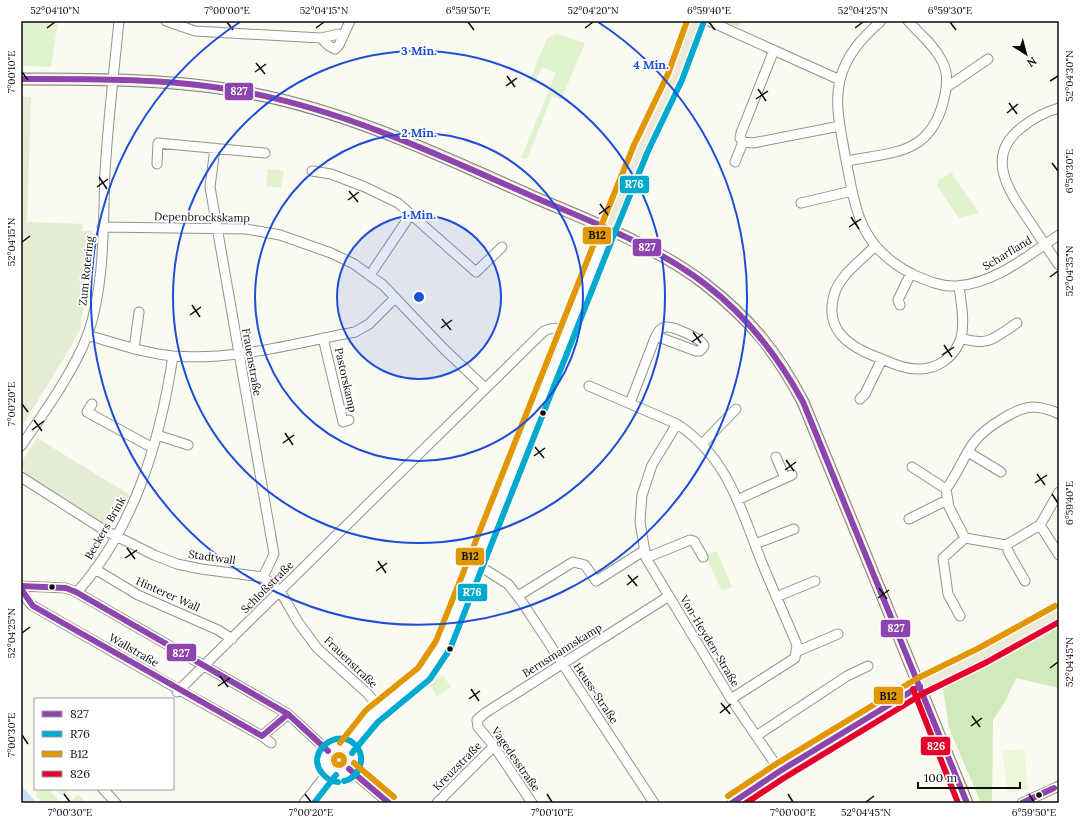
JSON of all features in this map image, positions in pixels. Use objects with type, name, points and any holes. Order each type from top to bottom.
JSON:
[{"type":"main road","points":[[608,229],[642,148],[675,77],[696,21]]},
{"type":"main road","points":[[21,79],[113,79],[204,86],[283,100],[396,137],[608,229],[656,253],[692,274],[740,313],[772,349],[790,377],[816,430],[967,803]]},
{"type":"main road","points":[[920,686],[983,655],[1059,613]]},
{"type":"street","name":"Zum Rotering","points":[[22,443],[60,386],[87,335],[96,300],[107,149],[119,21]]},
{"type":"street","points":[[166,21],[195,31],[321,38],[339,34],[343,37]]},
{"type":"street","points":[[321,38],[329,46],[335,49],[343,37],[350,21]]},
{"type":"street","points":[[709,21],[840,80]]},
{"type":"street","name":"Scharfland","points":[[881,21],[869,25],[846,62],[840,80],[838,99],[840,126],[852,191],[862,224],[875,246],[893,263],[911,273],[935,284],[959,286],[989,278],[1013,265],[1059,234]]},
{"type":"street","points":[[847,161],[894,152],[919,143],[935,126],[947,87],[946,72],[942,59],[908,21]]},
{"type":"street","points":[[743,142],[740,138],[741,133],[774,50]]},
{"type":"street","points":[[947,87],[988,59]]},
{"type":"street","points":[[1045,244],[1007,186],[1003,173],[1002,162],[1007,143],[1016,131],[1043,114],[1059,108]]},
{"type":"street","points":[[743,142],[753,143],[840,126]]},
{"type":"street","points":[[158,164],[158,142],[265,153]]},
{"type":"street","points":[[735,162],[743,142]]},
{"type":"street","name":"Frauenstraße","points":[[215,148],[210,187],[274,554],[263,577]]},
{"type":"street","points":[[312,171],[331,174],[398,203],[476,272],[502,247]]},
{"type":"street","points":[[801,203],[852,191]]},
{"type":"street","points":[[370,275],[411,214]]},
{"type":"street","name":"Depenbrockskamp","points":[[102,227],[246,228],[280,235],[331,253],[370,275],[485,388]]},
{"type":"street","points":[[346,748],[366,722],[380,708],[414,683],[433,662],[443,645],[608,229]]},
{"type":"street","name":"Scharfland","points":[[1045,244],[1059,265]]},
{"type":"street","points":[[875,246],[842,280],[835,293],[833,307],[838,330],[846,342],[860,350],[907,368],[930,368],[940,364],[948,358],[956,348],[961,338],[962,322],[959,286]]},
{"type":"street","points":[[900,305],[898,300],[911,273]]},
{"type":"street","name":"Pastorskamp","points":[[87,335],[134,349],[174,356],[223,356],[324,338],[363,329],[395,298]]},
{"type":"street","points":[[134,349],[139,312]]},
{"type":"street","points":[[961,338],[978,342],[986,342],[1017,323]]},
{"type":"street","name":"Schloßstraße","points":[[178,691],[544,331],[558,328],[568,331]]},
{"type":"street","points":[[630,403],[656,336]]},
{"type":"street","name":"Pastorskamp","points":[[324,338],[343,422],[350,420]]},
{"type":"street","name":"Beckers Brink","points":[[79,594],[116,537],[137,496],[167,400],[174,356]]},
{"type":"street","points":[[860,399],[866,394],[882,359]]},
{"type":"street","points":[[589,386],[677,424],[702,444],[717,462],[737,500],[797,645],[798,651],[795,658],[731,699]]},
{"type":"street","points":[[92,404],[87,412],[153,448]]},
{"type":"street","points":[[965,538],[947,500],[946,489],[959,471],[968,452],[980,435],[1008,416],[1032,407],[1042,408],[1059,414]]},
{"type":"street","points":[[702,444],[736,409]]},
{"type":"street","name":"Von-Heyden-Straße","points":[[677,424],[652,465],[642,496],[640,522],[646,554],[669,596],[731,699],[780,771]]},
{"type":"street","points":[[157,435],[188,445]]},
{"type":"street","points":[[968,452],[1001,472]]},
{"type":"street","points":[[737,500],[788,477],[776,457]]},
{"type":"street","points":[[912,467],[946,489]]},
{"type":"street","name":"Stadtwall","points":[[21,477],[116,537],[177,564],[201,570],[263,577]]},
{"type":"street","points":[[965,538],[1006,545],[1040,525],[1059,492]]},
{"type":"street","points":[[909,519],[947,500]]},
{"type":"street","points":[[1040,525],[1059,555]]},
{"type":"street","points":[[755,544],[794,529]]},
{"type":"street","points":[[960,616],[948,594],[943,558],[965,538]]},
{"type":"street","points":[[518,596],[573,562],[585,565],[596,581],[646,554],[690,540],[694,541],[704,557]]},
{"type":"street","points":[[1006,545],[1025,581]]},
{"type":"street","name":"Heuss-Straße","points":[[475,563],[508,584],[518,596],[654,803]]},
{"type":"street","name":"Hinterer Wall","points":[[95,569],[138,595],[218,630],[232,639]]},
{"type":"street","points":[[263,577],[280,591]]},
{"type":"street","points":[[776,597],[815,581]]},
{"type":"street","name":"Wallstraße","points":[[21,586],[66,588],[79,594],[288,714],[328,751]]},
{"type":"street","name":"Wallstraße","points":[[21,589],[28,601],[34,606],[178,691],[262,736],[272,743]]},
{"type":"street","name":"Frauenstraße","points":[[280,591],[298,622],[318,648],[367,693],[380,708]]},
{"type":"street","name":"Bernsmannskamp","points":[[480,730],[476,723],[480,717],[669,596]]},
{"type":"street","points":[[798,651],[838,634]]},
{"type":"street","points":[[756,736],[847,676],[868,666]]},
{"type":"street","points":[[732,803],[780,771],[920,686]]},
{"type":"street","points":[[262,736],[288,714]]},
{"type":"street","name":"Vagedesstraße","points":[[480,730],[494,746],[532,803]]},
{"type":"street","points":[[336,746],[346,748],[353,758],[349,769],[340,774],[330,770],[325,759],[328,751],[336,746]]},
{"type":"street","name":"Kreuzstraße","points":[[437,803],[494,746]]},
{"type":"street","points":[[349,769],[389,803]]},
{"type":"street","points":[[304,803],[330,770]]},
{"type":"street","points":[[1022,803],[1059,786]]},
{"type":"street","points":[[104,790],[116,803]]},
{"type":"green space","points":[[21,21],[58,21],[51,67],[21,66]]},
{"type":"green space","points":[[722,21],[741,21],[738,27]]},
{"type":"green space","points":[[684,22],[688,25],[672,69],[669,69],[682,23]]},
{"type":"green space","points":[[698,29],[704,32],[674,104],[671,100]]},
{"type":"green space","points":[[557,34],[585,43],[561,100],[552,96],[527,159],[521,158],[556,73],[542,67],[535,83],[529,82],[547,38]]},
{"type":"green space","points":[[21,97],[31,97],[27,222],[83,224],[82,231],[92,231],[89,280],[81,317],[81,328],[24,423],[21,421]]},
{"type":"green space","points":[[268,169],[284,171],[281,188],[266,186]]},
{"type":"green space","points":[[951,172],[979,213],[959,218],[937,186],[938,181]]},
{"type":"green space","points":[[37,438],[130,495],[112,528],[31,480],[21,466],[21,463]]},
{"type":"green space","points":[[717,551],[732,587],[722,591],[705,556]]},
{"type":"green space","points":[[1059,626],[1059,688],[1016,678],[1005,702],[993,720],[992,803],[981,803],[949,728],[943,689]]},
{"type":"green space","points":[[443,675],[451,687],[437,696],[429,684]]},
{"type":"green space","points":[[1024,749],[1028,790],[1007,792],[1003,751]]},
{"type":"green space","points":[[339,751],[343,752],[347,756],[347,764],[343,768],[339,769],[335,768],[331,764],[330,760],[331,756],[335,752]]},
{"type":"green space","points":[[38,790],[49,790],[57,798],[58,802],[43,803],[36,796],[36,792]]},
{"type":"green space","points":[[56,790],[70,790],[64,795],[61,795]]},
{"type":"green space","points":[[77,795],[80,796],[87,803],[70,803]]},
{"type":"water","points":[[21,786],[23,788],[37,803],[21,803]]},
{"type":"transit line","name":"B12","points":[[340,743],[366,710],[418,668],[436,641],[601,226],[634,145],[668,74],[687,21]]},
{"type":"transit line","name":"R76","points":[[352,753],[378,722],[430,679],[450,649],[615,232],[648,151],[682,80],[703,24]]},
{"type":"transit line","name":"827","points":[[21,79],[136,80],[193,84],[250,93],[324,112],[360,124],[431,152],[602,226],[644,246],[685,270],[705,284],[735,309],[748,323],[772,353],[803,402],[967,803]]},
{"type":"transit line","name":"827","points":[[21,586],[66,588],[76,592],[288,714],[328,751]]},
{"type":"transit line","name":"827","points":[[21,589],[33,606],[262,736],[288,714]]},
{"type":"transit line","name":"B12","points":[[728,796],[776,764],[916,679],[979,648],[1055,606]]},
{"type":"transit line","name":"826","points":[[746,803],[784,778],[924,693],[987,662],[1059,622]]},
{"type":"transit line","name":"827","points":[[732,803],[780,771],[920,686]]},
{"type":"transit line","name":"826","points":[[913,689],[958,803]]},
{"type":"transit line","name":"R76","points":[[338,782],[325,777],[318,765],[317,757],[321,749],[326,744],[342,738],[350,741],[357,747],[361,757],[360,767],[357,772],[354,776],[344,781]]},
{"type":"transit line","name":"B12","points":[[337,755],[341,755],[344,760],[341,765],[337,765],[334,762],[334,758],[337,755]]},
{"type":"transit line","name":"B12","points":[[354,763],[394,797]]},
{"type":"transit line","name":"827","points":[[349,769],[389,803]]},
{"type":"transit line","name":"R76","points":[[314,803],[336,775]]},
{"type":"transit line","name":"827","points":[[1022,803],[1054,788]]}]
